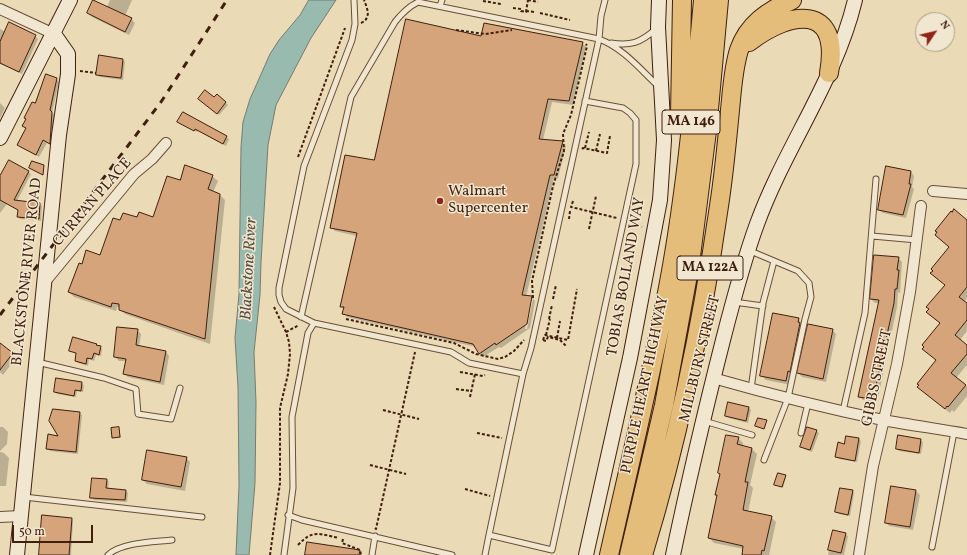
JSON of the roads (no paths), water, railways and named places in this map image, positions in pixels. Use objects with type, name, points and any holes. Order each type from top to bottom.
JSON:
[{"type":"highway","name":"MA 122A","points":[[675,244],[681,86],[682,0]]},
{"type":"highway","name":"PURPLE HEART HIGHWAY","points":[[609,555],[665,303],[675,244],[686,170],[703,0]]},
{"type":"highway","name":"PURPLE HEART HIGHWAY","points":[[629,555],[664,405],[690,264],[707,131],[719,0]]},
{"type":"highway","name":"MA 122A","points":[[643,555],[668,466],[693,358],[719,206],[733,83],[739,50],[749,32],[760,18],[769,11],[792,0]]},
{"type":"highway","points":[[739,50],[756,36],[777,24],[797,19],[813,20],[822,26],[829,38],[831,58],[829,73]]},
{"type":"main road","points":[[0,138],[70,0]]},
{"type":"main road","name":"TOBIAS BOLLAND WAY","points":[[586,555],[630,358],[660,200],[664,140],[658,27],[659,0]]},
{"type":"main road","name":"MILLBURY STREET","points":[[673,555],[713,378],[748,250],[772,187],[829,73],[841,44],[855,0]]},
{"type":"main road","name":"BLACKSTONE RIVER ROAD","points":[[17,555],[59,135],[68,74],[68,54],[54,34]]},
{"type":"street","points":[[0,9],[54,34]]},
{"type":"street","name":"CURRAN PLACE","points":[[44,283],[134,174],[152,159],[166,143]]},
{"type":"street","points":[[933,191],[967,194]]},
{"type":"street","name":"GIBBS STREET","points":[[859,555],[874,466],[897,364],[910,292],[921,206]]},
{"type":"street","points":[[713,378],[751,389],[843,411],[884,420],[967,434]]},
{"type":"street","points":[[0,516],[21,516]]},
{"type":"lane","points":[[354,0],[355,24],[352,40],[304,166],[280,288],[279,295],[281,302],[286,309],[311,322],[451,352],[469,363],[523,374]]},
{"type":"lane","points":[[440,6],[442,0]]},
{"type":"lane","points":[[485,555],[523,374],[531,348],[599,39],[600,16],[604,0]]},
{"type":"lane","points":[[300,317],[351,97],[395,22],[410,5],[418,2],[440,6],[599,39],[610,43],[626,45],[637,42],[648,36],[658,27]]},
{"type":"lane","points":[[610,43],[625,54],[662,90]]},
{"type":"lane","points":[[490,535],[552,550],[636,164],[636,120],[623,108],[585,101]]},
{"type":"lane","points":[[843,411],[865,313],[876,179]]},
{"type":"lane","points":[[872,236],[917,240]]},
{"type":"lane","points":[[748,250],[798,271],[809,283],[811,297],[788,398],[764,460]]},
{"type":"lane","points":[[751,389],[763,306],[774,261]]},
{"type":"lane","points":[[733,302],[763,306]]},
{"type":"lane","points":[[284,555],[288,515],[293,488],[292,417],[311,322]]},
{"type":"lane","points":[[36,361],[97,376],[136,389],[138,414],[171,419],[180,388]]},
{"type":"lane","points":[[801,433],[808,403]]},
{"type":"lane","points":[[703,421],[752,435]]},
{"type":"lane","points":[[932,547],[954,432]]},
{"type":"lane","points":[[23,496],[202,517]]},
{"type":"lane","points":[[288,515],[302,520],[452,555]]},
{"type":"lane","points":[[372,555],[375,536]]},
{"type":"lane","points":[[108,555],[111,552],[132,544],[172,540]]},
{"type":"water","name":"Blackstone River","points":[[309,0],[336,0],[311,38],[276,105],[268,145],[260,295],[254,352],[256,402],[255,483],[249,555],[236,555],[239,485],[238,387],[235,338],[239,294],[241,147],[243,122],[250,99],[270,54],[279,40],[300,15]]},
{"type":"railway","points":[[0,315],[161,102],[227,0]]},
{"type":"place","name":"Walmart Supercenter","points":[[440,201]]}]
